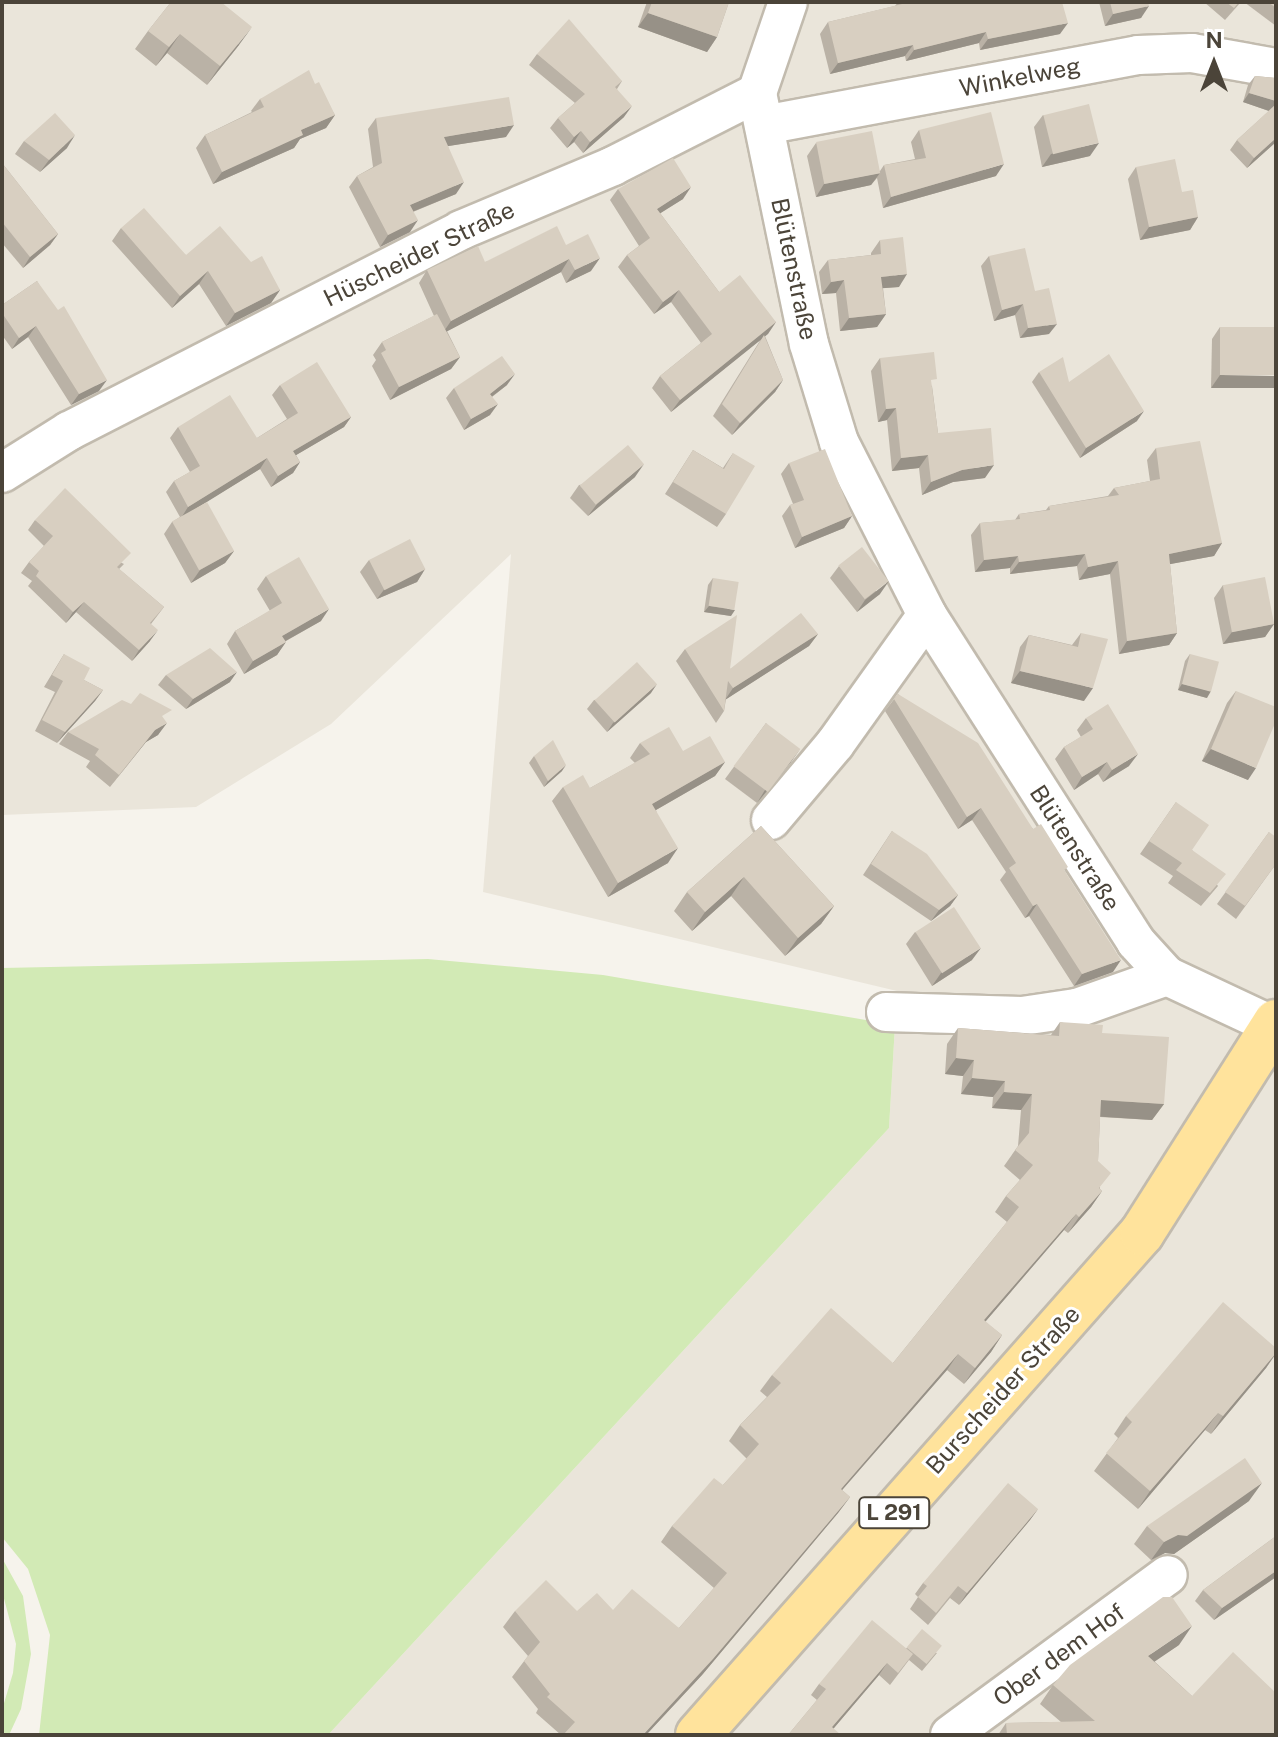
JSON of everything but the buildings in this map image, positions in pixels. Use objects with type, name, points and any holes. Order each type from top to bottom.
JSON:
[{"type":"main road","name":"Burscheider Straße","points":[[698,1735],[1142,1233],[1275,1025]]},
{"type":"street","points":[[761,109],[788,2]]},
{"type":"street","name":"Winkelweg","points":[[761,109],[1138,55],[1192,53],[1276,68]]},
{"type":"street","name":"Hüscheider Straße","points":[[2,473],[69,431],[461,230],[613,166],[761,109]]},
{"type":"street","name":"Blütenstraße","points":[[761,109],[809,344],[839,442],[927,615],[1136,942],[1167,976],[1275,1025]]},
{"type":"street","points":[[771,820],[835,744],[927,615]]},
{"type":"street","points":[[886,1012],[1022,1016],[1077,1008],[1167,976]]},
{"type":"street","name":"Ober dem Hof","points":[[950,1735],[1168,1575]]},
{"type":"shaded area","points":[[2,2],[1276,2],[1276,1735],[328,1735],[889,1128],[897,991],[483,892],[511,554],[331,724],[196,807],[2,815]]},
{"type":"green space","points":[[428,959],[603,975],[895,1025],[889,1128],[328,1735],[39,1735],[50,1635],[28,1569],[2,1537],[2,968]]},
{"type":"green space","points":[[2,1558],[23,1596],[31,1654],[21,1709],[9,1735],[2,1735],[2,1710],[13,1673],[16,1644],[2,1591]]}]
